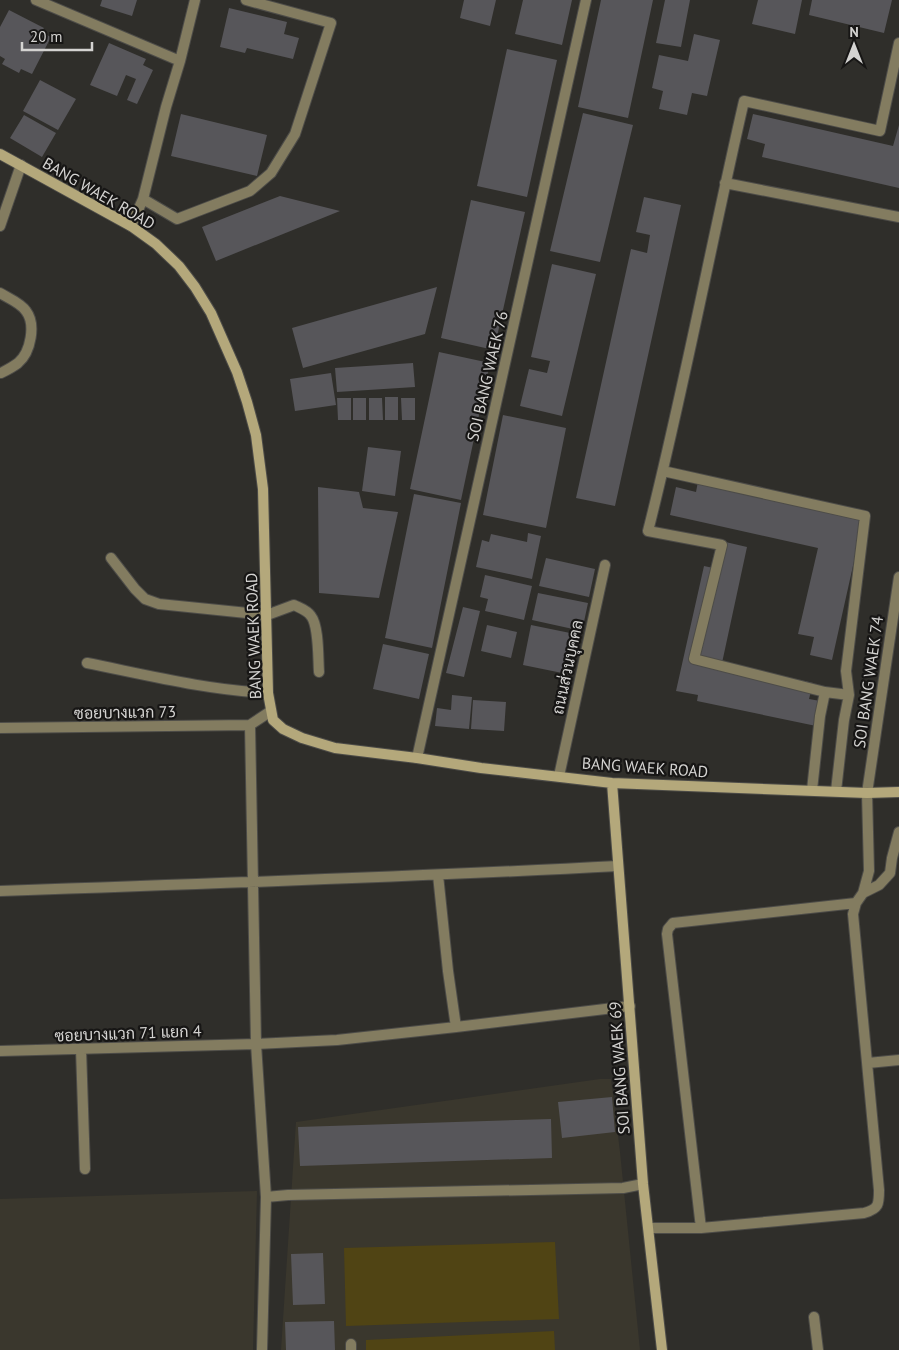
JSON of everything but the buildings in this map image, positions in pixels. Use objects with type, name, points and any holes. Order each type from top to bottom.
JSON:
[{"type":"main road","name":"BANG WAEK ROAD","points":[[0,154],[131,226],[156,244],[179,266],[211,313],[242,387],[256,435],[263,489],[268,694],[273,720],[284,729],[302,738],[335,748],[481,768],[612,783],[899,792]]},
{"type":"main road","name":"SOI BANG WAEK 69","points":[[612,783],[643,1184],[662,1350]]},
{"type":"street","points":[[36,0],[180,60]]},
{"type":"street","points":[[131,226],[143,199],[195,0]]},
{"type":"street","points":[[143,199],[178,218],[250,191],[270,173],[295,134],[331,23],[246,0]]},
{"type":"street","name":"SOI BANG WAEK 76","points":[[417,758],[586,0]]},
{"type":"street","points":[[849,695],[825,692],[694,659],[722,545],[648,531],[663,471],[744,101],[880,131],[899,43]]},
{"type":"street","points":[[0,226],[21,165]]},
{"type":"street","points":[[725,183],[899,218]]},
{"type":"street","points":[[0,293],[26,310],[31,321],[32,332],[20,362],[1,374]]},
{"type":"street","points":[[663,471],[865,516],[846,671],[849,695],[844,720],[836,791]]},
{"type":"street","points":[[111,558],[145,599],[159,604],[267,615],[294,605],[306,611],[311,615],[316,624],[319,672]]},
{"type":"street","name":"ถนนส่วนบุคคล","points":[[559,776],[605,565]]},
{"type":"street","name":"SOI BANG WAEK 74","points":[[862,893],[869,871],[868,792],[899,577]]},
{"type":"street","points":[[87,663],[240,692],[268,694]]},
{"type":"street","points":[[812,790],[820,716],[825,692]]},
{"type":"street","points":[[262,1350],[266,1197],[256,1044],[250,725],[271,711]]},
{"type":"street","name":"ซอยบางแวก 73","points":[[0,728],[250,725]]},
{"type":"street","points":[[649,1228],[701,1228],[855,1214],[873,1210],[878,1206],[879,1190],[868,1063],[853,919],[856,903],[862,893],[879,885],[890,873],[899,832]]},
{"type":"street","points":[[0,891],[253,883],[618,866]]},
{"type":"street","points":[[438,875],[456,1027]]},
{"type":"street","points":[[701,1228],[667,934],[668,929],[673,923],[856,903]]},
{"type":"street","name":"ซอยบางแวก 71 แยก 4","points":[[0,1051],[337,1040],[630,1006]]},
{"type":"street","points":[[81,1049],[85,1169]]},
{"type":"street","points":[[868,1063],[899,1060]]},
{"type":"street","points":[[266,1197],[623,1188],[643,1184]]},
{"type":"street","points":[[814,1317],[818,1350]]},
{"type":"shaded area","points":[[611,1079],[640,1350],[281,1350],[296,1122]]},
{"type":"shaded area","points":[[257,1191],[253,1350],[0,1350],[0,1199]]},
{"type":"shaded area","points":[[555,1242],[559,1319],[346,1326],[344,1248]]},
{"type":"shaded area","points":[[554,1331],[555,1350],[366,1350],[366,1340]]}]
